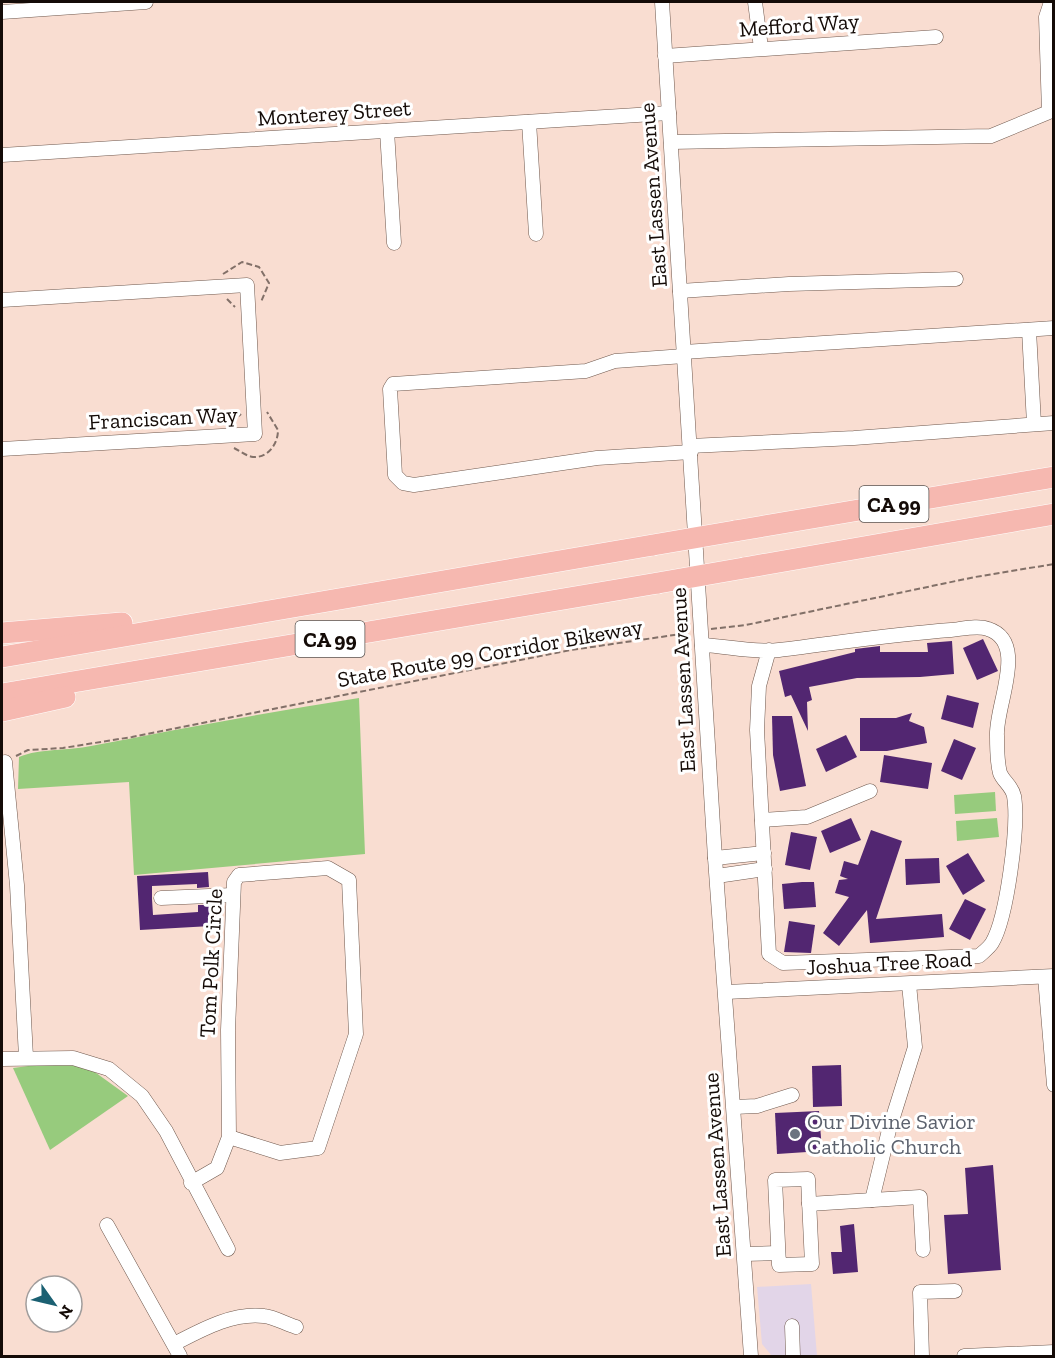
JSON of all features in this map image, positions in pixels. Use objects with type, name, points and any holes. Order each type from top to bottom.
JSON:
[{"type":"highway","name":"CA 99","points":[[2,657],[1053,477]]},
{"type":"highway","name":"CA 99","points":[[2,694],[1053,514]]},
{"type":"highway","points":[[2,633],[224,618]]},
{"type":"highway","points":[[2,711],[151,678],[165,667]]},
{"type":"street","points":[[2,12],[115,2],[146,2]]},
{"type":"street","name":"East Lassen Avenue","points":[[662,2],[715,858],[752,1356]]},
{"type":"street","points":[[755,2],[761,48]]},
{"type":"street","points":[[671,142],[991,136],[1051,114],[1046,17],[1051,2]]},
{"type":"street","name":"Mefford Way","points":[[665,56],[936,37]]},
{"type":"street","name":"Monterey Street","points":[[2,155],[669,113]]},
{"type":"street","points":[[529,122],[536,234]]},
{"type":"street","points":[[387,131],[394,243]]},
{"type":"street","points":[[680,291],[789,284],[956,279]]},
{"type":"street","name":"Franciscan Way","points":[[2,300],[248,285],[255,434],[2,449]]},
{"type":"street","points":[[1053,328],[684,354],[615,361],[586,371],[393,384],[390,389],[395,475],[403,483],[414,485],[597,458],[690,449],[1053,423]]},
{"type":"street","points":[[1029,330],[1034,424]]},
{"type":"street","points":[[702,645],[769,650],[923,632],[986,628],[997,633],[1004,641],[1008,655],[1009,670],[999,702],[996,734],[1001,774],[1010,786],[1014,797],[1012,853],[1004,916],[992,945],[979,956],[783,963],[769,954],[757,730],[759,686],[769,650]]},
{"type":"street","points":[[3,763],[17,885],[26,1057]]},
{"type":"street","points":[[762,820],[807,817],[870,791]]},
{"type":"street","points":[[715,858],[764,853]]},
{"type":"street","name":"Tom Polk Circle","points":[[191,1183],[217,1168],[229,1137],[228,1030],[234,882],[239,875],[252,873],[328,868],[349,880],[356,1034],[318,1148],[280,1153],[229,1137]]},
{"type":"street","points":[[717,876],[765,869]]},
{"type":"street","points":[[161,898],[233,895]]},
{"type":"street","points":[[1049,977],[1053,1078]]},
{"type":"street","name":"Joshua Tree Road","points":[[726,992],[1049,977]]},
{"type":"street","points":[[872,1200],[889,1130],[915,1047],[909,984]]},
{"type":"street","points":[[2,1059],[73,1058],[109,1069],[142,1096],[166,1131],[191,1183],[228,1250]]},
{"type":"street","points":[[734,1107],[758,1106],[792,1095]]},
{"type":"street","points":[[808,1179],[812,1264],[779,1265],[778,1253],[775,1180],[808,1179]]},
{"type":"street","points":[[809,1204],[920,1197],[923,1250]]},
{"type":"street","points":[[107,1225],[177,1350],[201,1330],[247,1316],[266,1316],[296,1327]]},
{"type":"street","points":[[744,1254],[778,1253]]},
{"type":"street","points":[[922,1356],[920,1292],[955,1291]]},
{"type":"street","points":[[792,1326],[793,1356]]},
{"type":"street","points":[[964,1356],[1053,1352]]},
{"type":"path","points":[[220,275],[242,262],[259,267],[266,274],[269,283],[259,308]]},
{"type":"path","points":[[222,298],[232,302],[236,314]]},
{"type":"path","points":[[229,447],[254,457],[273,448],[278,430],[266,408]]},
{"type":"path","points":[[224,423],[237,420],[242,409]]},
{"type":"path","name":"State Route 99 Corridor Bikeway","points":[[3,763],[28,750],[63,748],[132,736],[571,650],[746,625],[1053,564]]},
{"type":"shaded area","points":[[811,1284],[817,1356],[772,1356],[762,1344],[757,1287]]},
{"type":"green space","points":[[359,698],[365,854],[134,875],[129,782],[18,789],[19,757],[27,754],[82,748]]},
{"type":"green space","points":[[995,792],[996,811],[955,814],[954,795]]},
{"type":"green space","points":[[997,818],[999,837],[957,841],[956,821]]},
{"type":"green space","points":[[66,1061],[92,1070],[128,1096],[50,1150],[13,1068]]},
{"type":"building","points":[[983,639],[998,671],[977,680],[963,648]]},
{"type":"building","points":[[952,641],[954,674],[857,678],[809,687],[812,700],[807,702],[808,731],[791,695],[785,697],[779,671],[855,652],[855,649],[880,646],[880,652],[928,652],[927,643]]},
{"type":"building","points":[[947,695],[979,703],[973,728],[941,719]]},
{"type":"building","points":[[912,713],[909,721],[924,727],[927,743],[887,751],[860,751],[860,718],[896,718]]},
{"type":"building","points":[[772,716],[792,716],[806,786],[780,791],[773,755]]},
{"type":"building","points":[[846,735],[857,757],[826,772],[816,749]]},
{"type":"building","points":[[954,739],[976,748],[962,780],[941,771]]},
{"type":"building","points":[[884,755],[932,763],[928,789],[880,782]]},
{"type":"building","points":[[851,818],[861,840],[830,853],[821,831]]},
{"type":"building","points":[[871,830],[902,841],[876,919],[942,914],[944,937],[870,943],[867,910],[839,946],[823,933],[849,897],[835,893],[839,880],[848,879],[840,876],[844,861],[858,865]]},
{"type":"building","points":[[791,832],[817,837],[810,870],[785,865]]},
{"type":"building","points":[[968,853],[985,881],[963,895],[946,866]]},
{"type":"building","points":[[939,858],[940,883],[906,885],[905,859]]},
{"type":"building","points":[[208,872],[209,887],[197,888],[197,884],[152,886],[152,899],[153,915],[198,912],[198,905],[210,905],[211,926],[140,930],[137,876]]},
{"type":"building","points":[[814,882],[816,907],[784,909],[782,884]]},
{"type":"building","points":[[965,899],[986,909],[970,940],[949,929]]},
{"type":"building","points":[[789,921],[815,925],[811,953],[784,952]]},
{"type":"building","points":[[841,1065],[842,1106],[813,1107],[812,1066]]},
{"type":"building","points":[[819,1111],[822,1151],[777,1154],[775,1113]]},
{"type":"building","points":[[993,1165],[1001,1270],[948,1274],[944,1215],[968,1214],[965,1168]]},
{"type":"building","points":[[854,1224],[858,1272],[833,1274],[831,1252],[842,1252],[840,1226]]},
{"type":"place","name":"Our Divine Savior Catholic Church","points":[[795,1134]]}]
